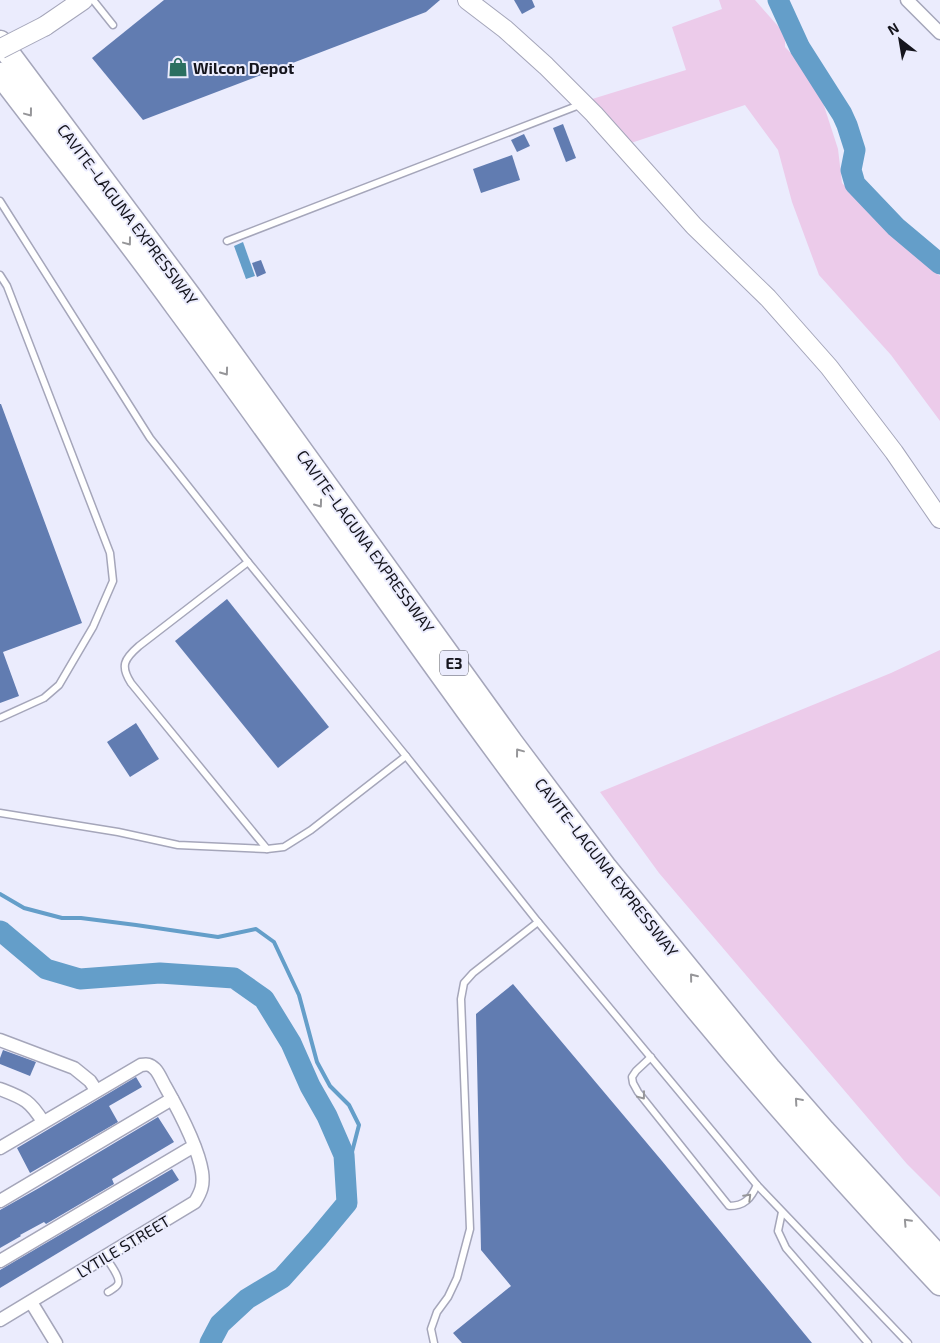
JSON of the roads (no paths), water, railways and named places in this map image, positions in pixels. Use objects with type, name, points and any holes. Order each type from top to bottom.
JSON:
[{"type":"highway","name":"CAVITE–LAGUNA EXPRESSWAY","points":[[0,42],[189,295],[512,743],[606,868],[769,1068],[940,1258]]},
{"type":"highway","name":"CAVITE–LAGUNA EXPRESSWAY","points":[[0,74],[176,305],[498,753],[592,879],[680,989],[801,1131],[940,1284]]},
{"type":"main road","points":[[0,49],[45,26],[83,0]]},
{"type":"street","points":[[467,0],[505,28],[546,66],[594,114],[694,226],[768,298],[829,367],[894,452],[940,519]]},
{"type":"street","points":[[907,0],[940,34]]},
{"type":"street","points":[[0,1040],[74,1068],[90,1081],[96,1090],[0,1148]]},
{"type":"street","name":"LYTILE STREET","points":[[0,1320],[195,1202],[201,1192],[202,1172],[194,1146],[172,1099],[155,1069],[148,1064],[141,1064],[96,1090]]},
{"type":"street","points":[[0,1089],[22,1098],[32,1106],[44,1122]]},
{"type":"street","points":[[0,1201],[172,1099]]},
{"type":"street","points":[[0,1261],[194,1146]]},
{"type":"street","points":[[31,1302],[56,1343]]},
{"type":"lane","points":[[93,0],[113,25]]},
{"type":"lane","points":[[227,241],[583,104]]},
{"type":"lane","points":[[0,201],[150,438],[248,562],[538,922],[757,1185],[908,1343]]},
{"type":"lane","points":[[0,275],[7,286],[110,553],[114,581],[93,627],[59,685],[44,698],[0,718]]},
{"type":"lane","points":[[248,562],[130,653],[125,660],[124,666],[131,683],[267,849]]},
{"type":"lane","points":[[0,813],[118,832],[178,845],[267,849],[284,847],[311,830],[406,756]]},
{"type":"lane","points":[[434,1343],[431,1329],[437,1312],[448,1297],[457,1278],[470,1229],[460,999],[464,983],[472,973],[538,922]]},
{"type":"lane","points":[[651,1057],[632,1077],[633,1083],[638,1092],[729,1206],[737,1206],[743,1203],[752,1196],[757,1185]]},
{"type":"lane","points":[[782,1212],[778,1231],[786,1248],[868,1343]]},
{"type":"lane","points":[[105,1257],[119,1283],[108,1292]]},
{"type":"water","points":[[243,242],[255,276],[246,279],[234,246]]},
{"type":"waterway","points":[[778,0],[800,48],[847,125],[855,150],[851,170],[855,184],[896,227],[940,264]]},
{"type":"waterway","points":[[0,894],[24,908],[62,918],[81,918],[218,937],[256,929],[274,942],[299,995],[317,1062],[330,1086],[349,1105],[359,1125],[345,1179]]},
{"type":"waterway","points":[[0,931],[46,969],[80,979],[160,973],[234,978],[264,999],[291,1043],[344,1155],[347,1203],[282,1278],[247,1299],[220,1324],[210,1343]]},
{"type":"place","name":"Wilcon Depot","points":[[178,67]]}]
